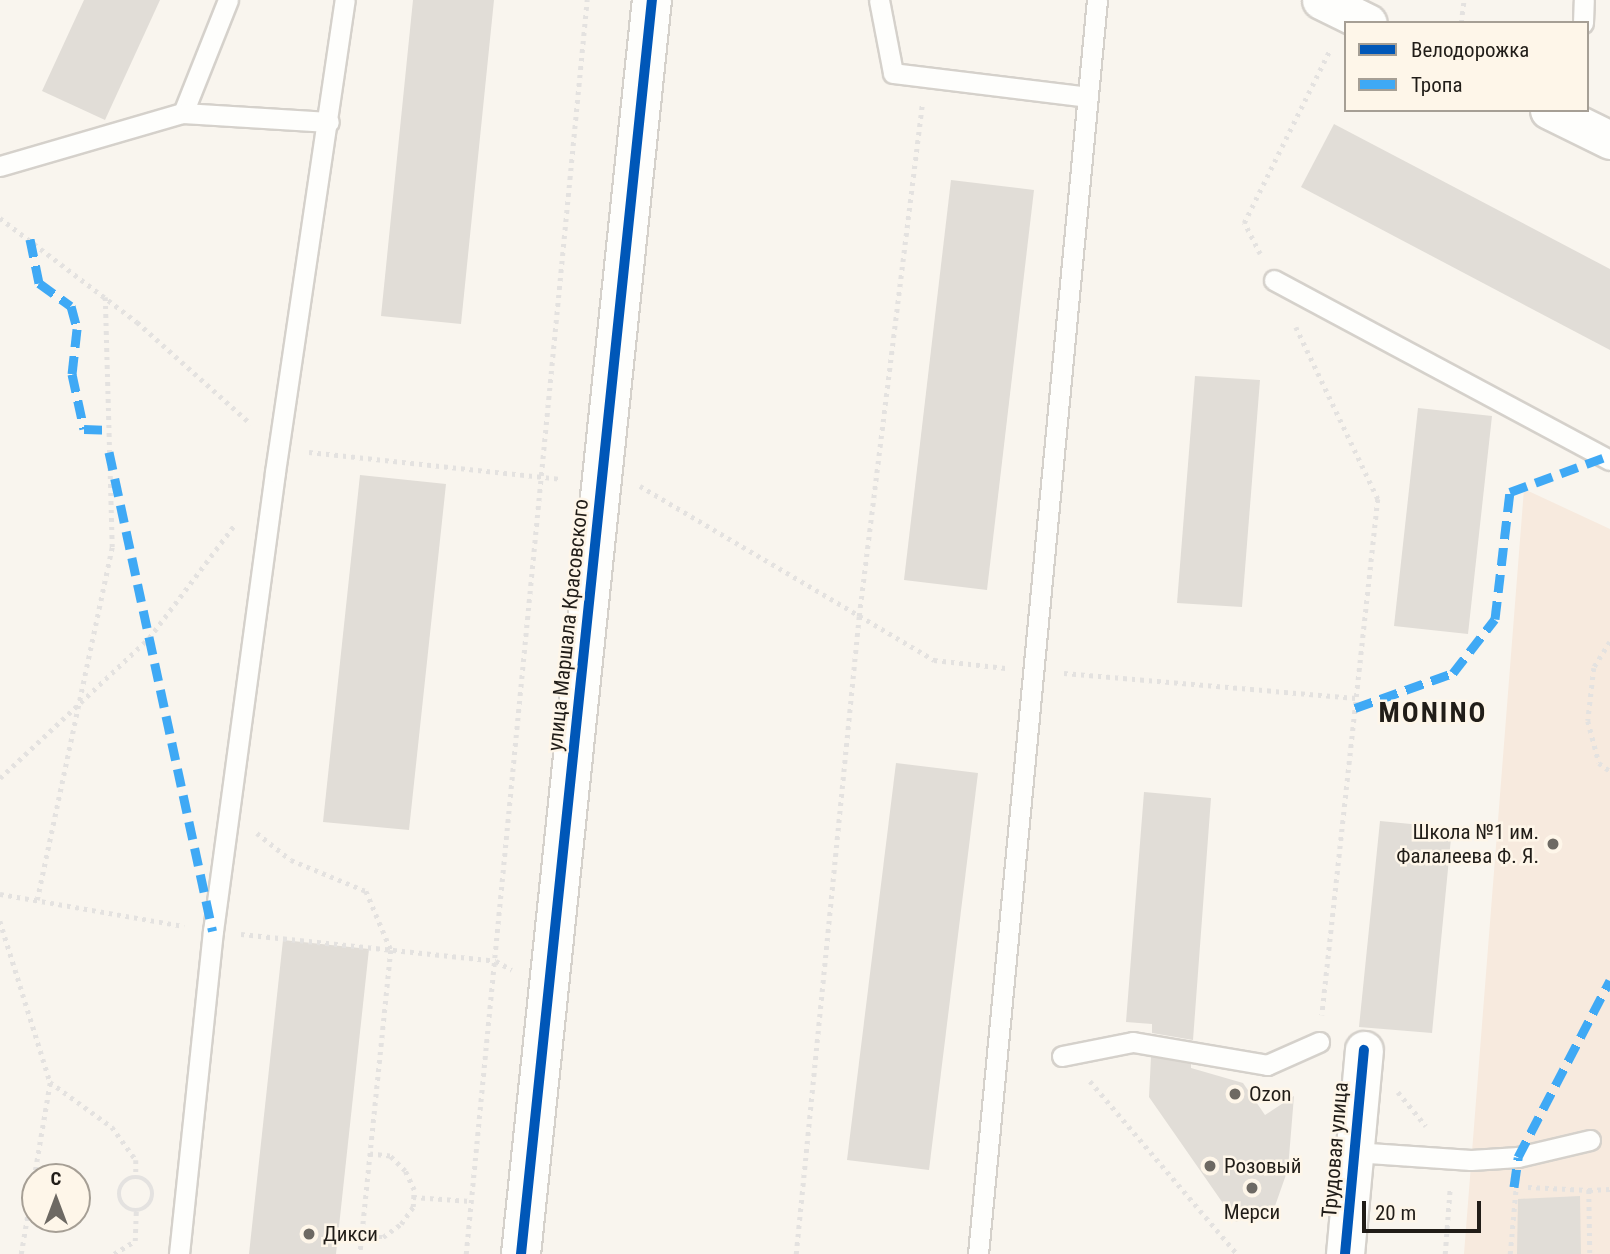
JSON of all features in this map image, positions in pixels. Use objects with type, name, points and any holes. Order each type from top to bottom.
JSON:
[{"type":"street","name":"улица Маршала Красовского","points":[[521,1254],[652,0]]},
{"type":"street","points":[[1568,115],[1610,141]]},
{"type":"street","name":"Трудовая улица","points":[[1345,1254],[1364,1050]]},
{"type":"lane","points":[[183,113],[228,0]]},
{"type":"lane","points":[[179,1254],[213,931],[229,810],[278,449],[329,122],[345,0]]},
{"type":"lane","points":[[879,0],[894,73],[1088,97]]},
{"type":"lane","points":[[978,1254],[1097,0]]},
{"type":"lane","points":[[1583,21],[1584,0]]},
{"type":"lane","points":[[0,166],[183,113],[329,122]]},
{"type":"lane","points":[[1274,280],[1610,460]]},
{"type":"lane","points":[[1062,1056],[1133,1042],[1267,1065],[1319,1042]]},
{"type":"lane","points":[[1354,1152],[1452,1158],[1518,1157],[1590,1140]]},
{"type":"path","points":[[466,1254],[587,0]]},
{"type":"path","points":[[1461,21],[1464,0]]},
{"type":"path","points":[[1319,1042],[1378,499],[1244,223],[1346,12]]},
{"type":"path","points":[[796,1254],[859,616],[926,77]]},
{"type":"path","points":[[0,218],[105,297],[278,449],[552,478]]},
{"type":"path","points":[[37,900],[112,547],[105,297]]},
{"type":"path","points":[[0,778],[149,638],[275,472]]},
{"type":"path","points":[[643,486],[934,660],[1356,698]]},
{"type":"path","points":[[1610,642],[1594,668],[1588,721],[1599,763],[1610,771]]},
{"type":"path","points":[[229,810],[291,860],[366,891],[391,950],[360,1254]]},
{"type":"path","points":[[0,894],[213,931],[496,961],[508,968]]},
{"type":"path","points":[[0,921],[50,1082],[21,1254]]},
{"type":"path","points":[[1364,1050],[1452,1158],[1445,1254]]},
{"type":"path","points":[[1062,1056],[1069,1057],[1237,1254]]},
{"type":"path","points":[[50,1082],[112,1127],[136,1160],[136,1176]]},
{"type":"path","points":[[362,1237],[383,1237],[401,1224],[413,1208],[414,1189],[397,1163],[390,1156],[370,1154]]},
{"type":"path","points":[[136,1176],[148,1181],[153,1197],[147,1208],[135,1211],[121,1204],[118,1194],[122,1183],[136,1176]]},
{"type":"path","points":[[1510,1254],[1514,1187],[1610,1189]]},
{"type":"path","points":[[1589,1189],[1590,1254]]},
{"type":"path","points":[[414,1197],[471,1202]]},
{"type":"path","points":[[114,1254],[135,1241],[135,1211]]},
{"type":"shaded area","name":"Школа №1 им. Фалалеева Ф. Я.","points":[[1524,489],[1610,529],[1610,1254],[1464,1254]]},
{"type":"building","points":[[84,0],[160,0],[105,120],[42,91]]},
{"type":"building","points":[[413,0],[494,0],[461,324],[381,316]]},
{"type":"building","points":[[1334,124],[1610,269],[1610,350],[1301,187]]},
{"type":"building","points":[[951,180],[1034,190],[987,590],[904,580]]},
{"type":"building","points":[[1195,376],[1260,380],[1242,607],[1177,603]]},
{"type":"building","points":[[1418,408],[1492,416],[1468,634],[1394,626]]},
{"type":"building","points":[[360,475],[446,484],[409,830],[323,822]]},
{"type":"building","points":[[896,763],[978,773],[929,1170],[847,1160]]},
{"type":"building","points":[[1144,792],[1211,798],[1193,1040],[1152,1033],[1152,1024],[1126,1022]]},
{"type":"building","points":[[1380,821],[1452,828],[1432,1033],[1359,1027]]},
{"type":"building","points":[[283,940],[369,949],[336,1254],[249,1254]]},
{"type":"building","points":[[1151,1057],[1191,1064],[1191,1068],[1243,1083],[1265,1115],[1294,1096],[1288,1169],[1275,1206],[1236,1222],[1149,1097]]},
{"type":"building","points":[[1580,1196],[1581,1254],[1517,1254],[1518,1199]]},
{"type":"marked path","points":[[30,239],[39,283],[71,306],[77,329],[72,374],[84,429],[109,430]]},
{"type":"marked path","points":[[109,452],[213,931]]},
{"type":"marked path","points":[[1355,708],[1453,673],[1495,619],[1510,492],[1605,457]]},
{"type":"marked path","points":[[1514,1187],[1518,1157],[1610,980]]},
{"type":"cycle path","points":[[521,1254],[652,0]]},
{"type":"cycle path","points":[[1345,1254],[1364,1050]]},
{"type":"place","name":"Школа №1 им. Фалалеева Ф. Я.","points":[[1553,844]]},
{"type":"place","name":"Ozon","points":[[1235,1094]]},
{"type":"place","name":"Розовый","points":[[1210,1166]]},
{"type":"place","name":"Мерси","points":[[1252,1188]]},
{"type":"place","name":"Дикси","points":[[309,1234]]},
{"type":"district","name":"MONINO","points":[[1433,713]]}]
